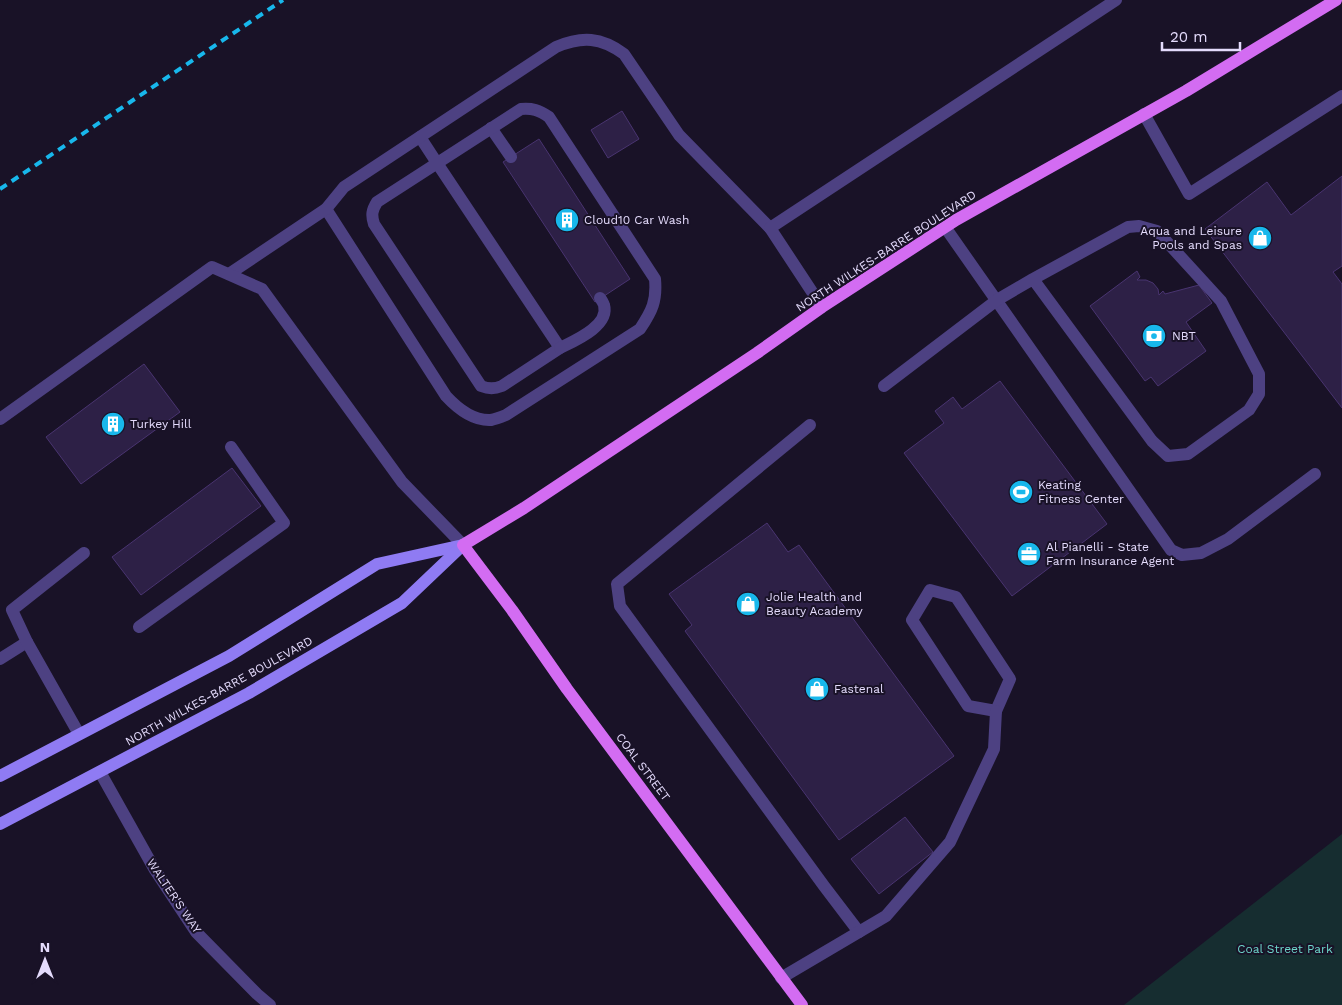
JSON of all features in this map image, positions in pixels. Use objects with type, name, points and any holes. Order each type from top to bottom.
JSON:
[{"type":"main road","name":"NORTH WILKES-BARRE BOULEVARD","points":[[0,824],[249,693],[402,603],[463,545],[524,508],[757,353],[822,307],[946,227],[1186,91],[1336,0]]},
{"type":"main road","name":"NORTH WILKES-BARRE BOULEVARD","points":[[0,776],[229,656],[377,564],[463,545]]},
{"type":"main road","name":"COAL STREET","points":[[463,545],[802,1005]]},
{"type":"street","points":[[770,228],[1112,1]]},
{"type":"street","points":[[229,274],[326,209],[344,187],[556,47],[569,41],[585,40],[600,41],[612,45],[624,54],[679,135],[770,228],[822,307]]},
{"type":"street","points":[[1144,114],[1189,194],[1342,96]]},
{"type":"street","points":[[326,209],[446,396],[456,407],[480,419],[492,420],[506,415],[640,329],[654,304],[656,293],[655,279],[548,117],[539,110],[521,109],[377,202],[373,209],[372,217],[374,224],[481,386],[488,389],[502,386],[560,348],[595,328],[602,318],[604,311],[604,305],[600,298]]},
{"type":"street","points":[[491,128],[511,157]]},
{"type":"street","points":[[420,137],[560,348]]},
{"type":"street","points":[[884,386],[997,300],[1033,279],[1128,227],[1139,226],[1157,231],[1221,301],[1259,374],[1258,394],[1249,410],[1188,454],[1168,456],[1152,441],[1033,279]]},
{"type":"street","points":[[946,227],[1171,550],[1182,555],[1201,553],[1228,539],[1315,474]]},
{"type":"street","points":[[0,419],[212,267],[262,289],[402,482],[463,545]]},
{"type":"street","points":[[810,425],[617,584],[620,606],[859,932]]},
{"type":"street","points":[[140,627],[284,523],[231,447]]},
{"type":"street","points":[[79,734],[27,642],[12,610],[84,553]]},
{"type":"street","points":[[781,978],[886,916],[950,842],[994,749],[996,711],[1010,679],[956,598],[930,590],[912,620],[968,706],[996,711]]},
{"type":"street","points":[[0,659],[27,642]]},
{"type":"street","name":"WALTER'S WAY","points":[[100,772],[155,870],[196,932],[270,1005]]},
{"type":"green space","name":"Coal Street Park","points":[[1342,834],[1342,1005],[1124,1005]]},
{"type":"building","points":[[622,111],[639,139],[608,158],[591,130]]},
{"type":"building","name":"Cloud10 Car Wash","points":[[539,139],[630,279],[595,302],[503,162]]},
{"type":"building","points":[[1342,176],[1342,266],[1333,272],[1342,284],[1342,408],[1205,229],[1267,182],[1291,215]]},
{"type":"building","name":"NBT","points":[[1137,271],[1140,277],[1137,280],[1146,280],[1153,283],[1158,289],[1159,295],[1163,291],[1165,294],[1199,285],[1212,303],[1186,322],[1206,351],[1158,386],[1151,377],[1145,381],[1090,306]]},
{"type":"building","name":"Turkey Hill","points":[[144,364],[180,412],[81,484],[46,437]]},
{"type":"building","points":[[1000,381],[1107,524],[1012,596],[904,453],[944,423],[935,411],[953,397],[962,409]]},
{"type":"building","points":[[232,468],[261,506],[141,595],[112,557]]},
{"type":"building","points":[[767,523],[788,552],[799,545],[954,756],[839,840],[685,631],[692,625],[669,594]]},
{"type":"building","points":[[905,817],[933,852],[879,894],[851,859]]},
{"type":"railway","points":[[0,189],[283,0]]},
{"type":"place","name":"Cloud10 Car Wash","points":[[567,220]]},
{"type":"place","name":"Aqua and Leisure Pools and Spas","points":[[1260,238]]},
{"type":"place","name":"NBT","points":[[1154,336]]},
{"type":"place","name":"Turkey Hill","points":[[113,424]]},
{"type":"place","name":"Keating Fitness Center","points":[[1021,492]]},
{"type":"place","name":"Al Pianelli - State Farm Insurance Agent","points":[[1029,554]]},
{"type":"place","name":"Jolie Health and Beauty Academy","points":[[748,604]]},
{"type":"place","name":"Fastenal","points":[[817,689]]}]
